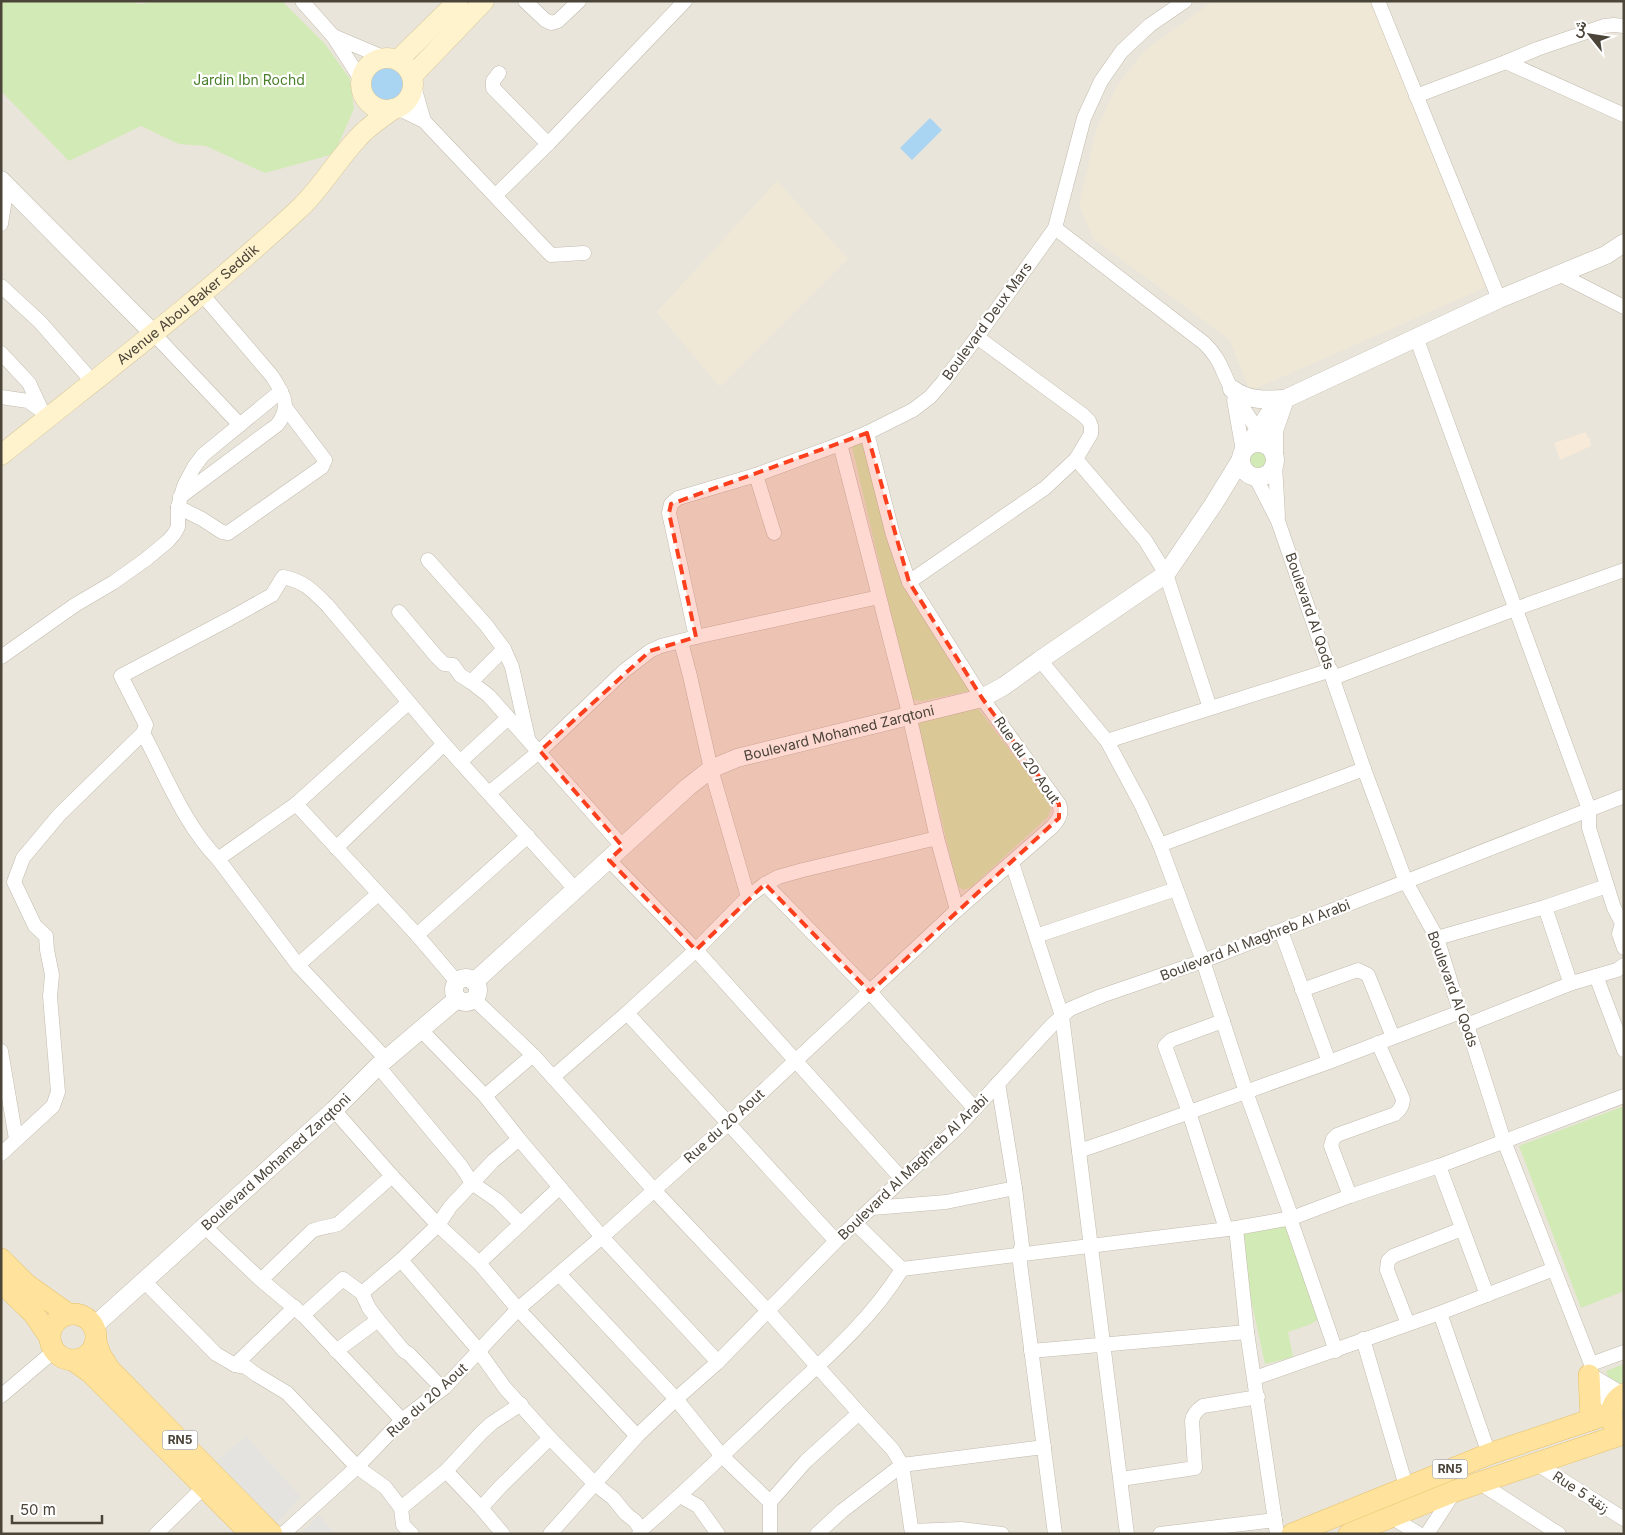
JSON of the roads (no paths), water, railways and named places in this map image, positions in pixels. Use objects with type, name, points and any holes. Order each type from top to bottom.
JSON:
[{"type":"main road","points":[[392,59],[458,1]]},
{"type":"main road","points":[[413,79],[484,1]]},
{"type":"main road","points":[[358,137],[362,86],[363,74],[367,68],[378,59],[392,59],[404,64],[413,79],[413,90],[409,98],[404,104],[395,108],[378,108],[366,99],[362,86]]},
{"type":"main road","name":"Avenue Abou Baker Seddik","points":[[3,453],[46,413],[154,334],[246,256],[301,207],[317,190],[358,137],[395,108]]},
{"type":"main road","points":[[1,1259],[31,1288],[68,1314]]},
{"type":"main road","points":[[1,1282],[34,1314],[52,1344]]},
{"type":"main road","points":[[52,1344],[51,1329],[60,1317],[75,1313],[83,1315],[95,1334],[93,1349],[81,1359],[73,1360]]},
{"type":"main road","name":"RN5","points":[[95,1334],[100,1354],[110,1370],[272,1534]]},
{"type":"main road","name":"RN5","points":[[52,1344],[59,1356],[73,1360],[90,1372],[251,1534]]},
{"type":"main road","points":[[1590,1371],[1612,1406]]},
{"type":"main road","name":"RN5","points":[[1292,1534],[1406,1486],[1612,1406],[1614,1425],[1623,1435],[1455,1491],[1378,1525],[1349,1534]]},
{"type":"street","points":[[302,1],[333,36],[362,86]]},
{"type":"street","points":[[525,1],[551,23],[558,21],[579,1]]},
{"type":"street","points":[[496,195],[548,144],[684,1]]},
{"type":"street","name":"Boulevard Deux Mars","points":[[696,637],[669,513],[671,504],[678,498],[756,475],[867,433],[913,410],[930,397],[976,338],[1054,228],[1084,118],[1101,81],[1122,51],[1150,26],[1185,1]]},
{"type":"street","points":[[1378,1],[1499,299]]},
{"type":"street","points":[[1416,96],[1537,49],[1604,26],[1624,26]]},
{"type":"street","points":[[333,36],[392,59]]},
{"type":"street","points":[[1506,62],[1624,115]]},
{"type":"street","points":[[499,73],[493,81],[494,88],[548,144]]},
{"type":"street","points":[[413,79],[424,121]]},
{"type":"street","points":[[395,108],[424,121],[551,255],[584,253]]},
{"type":"street","points":[[1,224],[4,183]]},
{"type":"street","points":[[4,183],[154,334],[240,425]]},
{"type":"street","points":[[1054,228],[1204,343],[1219,360],[1232,389],[1273,456],[1269,473],[1265,476],[1253,477],[1213,505]]},
{"type":"street","points":[[1232,389],[1248,397],[1265,400],[1285,399],[1499,299],[1606,255],[1624,242]]},
{"type":"street","points":[[1559,274],[1624,307]]},
{"type":"street","points":[[1,286],[40,322],[92,381]]},
{"type":"street","points":[[179,502],[202,519],[228,534],[322,467],[325,460],[285,407],[281,391],[272,376],[201,293]]},
{"type":"street","points":[[1416,337],[1589,809],[1589,828],[1607,886],[1619,906],[1623,922],[1619,934],[1624,948]]},
{"type":"street","points":[[909,582],[1045,488],[1076,459],[1090,434],[1091,426],[1084,415],[976,338]]},
{"type":"street","points":[[1,353],[30,383],[46,413]]},
{"type":"street","points":[[1232,389],[1244,453],[1243,470],[1253,477],[1278,521]]},
{"type":"street","points":[[1,657],[75,605],[114,582],[168,541],[178,527],[179,502],[188,477],[203,455],[281,391]]},
{"type":"street","points":[[1,397],[28,401],[46,413]]},
{"type":"street","points":[[1278,521],[1273,456],[1274,431],[1285,399]]},
{"type":"street","name":"Boulevard Mohamed Zarqtoni","points":[[95,1334],[144,1281],[334,1110],[382,1063],[466,990],[710,769],[737,758],[982,698],[1004,686],[1166,574],[1213,505],[1258,430],[1273,408],[1285,399]]},
{"type":"street","points":[[179,502],[277,425],[284,413],[285,407]]},
{"type":"street","points":[[867,433],[893,535],[909,582],[982,698]]},
{"type":"street","points":[[1244,453],[1256,443],[1265,444],[1273,456]]},
{"type":"street","points":[[840,444],[909,716],[936,838],[957,910]]},
{"type":"street","points":[[1076,459],[1145,540],[1166,574],[1210,708]]},
{"type":"street","points":[[756,475],[774,533]]},
{"type":"street","name":"Boulevard Al Qods","points":[[1278,521],[1364,769],[1406,882],[1437,938],[1504,1142],[1554,1269],[1590,1371]]},
{"type":"street","points":[[428,560],[486,625],[504,649],[512,667],[529,740]]},
{"type":"street","points":[[1107,741],[1210,708],[1332,674],[1624,570]]},
{"type":"street","points":[[3,1151],[53,1106],[58,1092],[50,996],[52,974],[46,936],[35,926],[14,882],[23,858],[59,815],[144,733],[146,725],[121,676],[272,595],[283,577],[303,584],[328,606],[444,744],[576,889]]},
{"type":"street","points":[[489,793],[540,751],[650,650],[696,637],[878,597]]},
{"type":"street","points":[[399,612],[444,664],[453,665],[460,675],[489,696],[540,751],[623,847]]},
{"type":"street","points":[[681,642],[710,769],[748,897]]},
{"type":"street","points":[[471,682],[504,649]]},
{"type":"street","points":[[1040,660],[1107,741],[1160,845],[1203,961],[1246,1092],[1292,1218],[1292,1224],[1336,1350]]},
{"type":"street","name":"Rue du 20 Aout","points":[[283,1534],[357,1467],[402,1420],[445,1387],[518,1309],[602,1237],[729,1123],[957,910],[1056,824],[1061,814],[1061,807],[982,698]]},
{"type":"street","points":[[218,859],[296,804],[408,702]]},
{"type":"street","points":[[460,762],[508,718]]},
{"type":"street","points":[[144,733],[189,822],[203,843],[218,859],[298,964],[382,1063],[461,1166],[472,1184],[498,1201],[521,1224]]},
{"type":"street","points":[[336,848],[444,744]]},
{"type":"street","points":[[1160,845],[1364,769]]},
{"type":"street","name":"Boulevard Al Maghreb Al Arabi","points":[[550,1534],[637,1436],[718,1362],[836,1241],[901,1178],[957,1128],[1070,1009],[1203,961],[1624,796]]},
{"type":"street","points":[[296,804],[466,990],[533,1055],[654,1190],[768,1311],[893,1450],[902,1464],[912,1532],[961,1529],[1002,1534]]},
{"type":"street","points":[[417,935],[528,836]]},
{"type":"street","points":[[553,1077],[627,1013],[696,950],[748,897],[765,884],[778,877],[803,870],[936,838]]},
{"type":"street","points":[[609,860],[696,950],[901,1178]]},
{"type":"street","points":[[1012,863],[1062,1016],[1127,1534]]},
{"type":"street","points":[[765,884],[870,992],[975,1109]]},
{"type":"street","points":[[1437,938],[1545,908],[1607,886]]},
{"type":"street","points":[[1036,936],[1176,889]]},
{"type":"street","points":[[298,964],[378,894]]},
{"type":"street","points":[[1545,908],[1572,983]]},
{"type":"street","points":[[1281,931],[1329,1062]]},
{"type":"street","points":[[1467,1026],[1572,983],[1617,970],[1624,965]]},
{"type":"street","points":[[1302,990],[1358,970],[1364,972],[1368,975],[1393,1037]]},
{"type":"street","points":[[1596,976],[1624,1050]]},
{"type":"street","points":[[1079,1151],[1329,1062],[1460,1012]]},
{"type":"street","points":[[627,1013],[836,1241]]},
{"type":"street","points":[[1160,1534],[1276,1527],[1258,1397],[1231,1229],[1165,1046],[1170,1040],[1222,1021]]},
{"type":"street","points":[[420,1029],[485,1096],[602,1237],[718,1362]]},
{"type":"street","points":[[1350,1196],[1331,1146],[1333,1139],[1337,1134],[1395,1114],[1403,1102],[1378,1042]]},
{"type":"street","points":[[1,1051],[16,1139]]},
{"type":"street","points":[[485,1096],[533,1055]]},
{"type":"street","points":[[998,1083],[1015,1188],[1022,1245],[1019,1255],[1054,1534]]},
{"type":"street","points":[[902,1269],[1231,1229],[1292,1218],[1439,1166],[1624,1096]]},
{"type":"street","points":[[334,1110],[392,1176],[479,1263],[518,1309],[637,1436]]},
{"type":"street","points":[[362,1293],[401,1260],[438,1224],[450,1207],[493,1161],[519,1139]]},
{"type":"street","points":[[1439,1166],[1488,1295]]},
{"type":"street","points":[[261,1280],[312,1230],[321,1226],[328,1227],[338,1224],[392,1176]]},
{"type":"street","points":[[479,1263],[560,1188]]},
{"type":"street","points":[[872,1208],[946,1202],[1015,1188]]},
{"type":"street","points":[[855,1223],[902,1269]]},
{"type":"street","points":[[205,1227],[261,1280],[299,1311],[402,1420]]},
{"type":"street","points":[[1408,1324],[1387,1270],[1388,1261],[1393,1256],[1462,1230]]},
{"type":"street","points":[[401,1260],[475,1346],[505,1388],[550,1438],[635,1521],[640,1532],[848,1336],[875,1307],[902,1269]]},
{"type":"street","points":[[1255,1378],[1440,1313],[1554,1269]]},
{"type":"street","points":[[560,1274],[676,1399],[722,1456],[770,1502]]},
{"type":"street","points":[[235,1365],[299,1311],[343,1279],[362,1293],[369,1308],[404,1351],[437,1383],[445,1387]]},
{"type":"street","points":[[144,1281],[216,1354],[235,1365],[246,1367],[287,1392],[357,1467],[385,1487],[402,1508],[403,1525],[412,1534]]},
{"type":"street","points":[[1440,1313],[1489,1454]]},
{"type":"street","points":[[336,1351],[378,1320]]},
{"type":"street","points":[[1032,1351],[1248,1332]]},
{"type":"street","points":[[1363,1339],[1406,1486]]},
{"type":"street","points":[[1,1396],[52,1344]]},
{"type":"street","points":[[1612,1406],[1590,1371],[1624,1352]]},
{"type":"street","points":[[1121,1479],[1195,1468],[1192,1421],[1198,1409],[1203,1406],[1258,1397]]},
{"type":"street","points":[[402,1508],[446,1470],[480,1433],[521,1404]]},
{"type":"street","points":[[770,1534],[770,1502],[806,1461],[859,1413]]},
{"type":"street","points":[[481,1508],[550,1438]]},
{"type":"street","points":[[817,1534],[842,1511],[902,1464],[1044,1447]]},
{"type":"street","name":"Rue 5 زنقة","points":[[1537,1464],[1624,1519]]},
{"type":"street","points":[[446,1470],[502,1534]]},
{"type":"street","points":[[1480,1483],[1559,1534]]},
{"type":"street","points":[[156,1534],[204,1487]]},
{"type":"street","points":[[1428,1534],[1455,1491]]},
{"type":"street","points":[[680,1496],[698,1506],[718,1534]]},
{"type":"street","points":[[1378,1525],[1419,1534]]},
{"type":"water","points":[[387,66],[400,72],[406,85],[400,98],[387,104],[374,98],[368,85],[374,72]]},
{"type":"water","points":[[930,118],[942,130],[912,160],[900,148]]},
{"type":"park label","name":"Jardin Ibn Rochd","points":[[249,80]]}]
